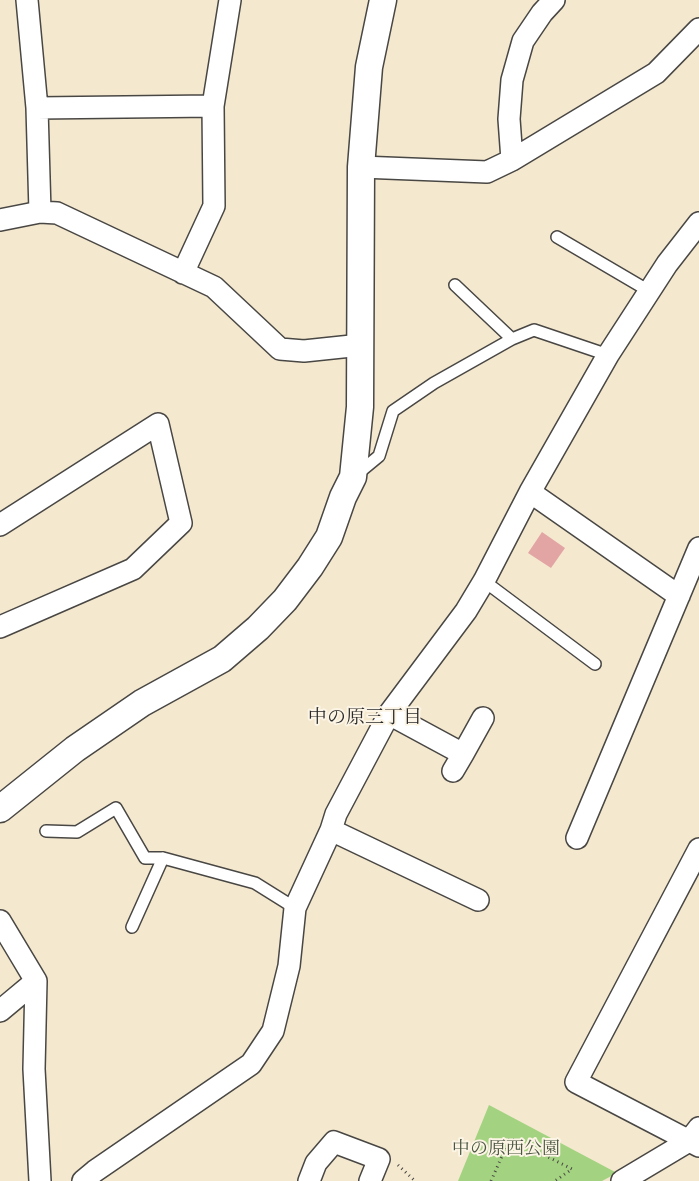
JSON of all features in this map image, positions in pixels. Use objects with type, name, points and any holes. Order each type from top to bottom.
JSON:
[{"type":"street","points":[[28,0],[37,108],[40,212]]},
{"type":"street","points":[[183,273],[214,206],[213,106],[230,0]]},
{"type":"street","points":[[1,802],[142,703],[222,659],[258,628],[285,600],[310,567],[328,537],[353,477],[360,408],[361,167],[369,67],[383,0]]},
{"type":"street","points":[[512,160],[508,118],[512,80],[523,41],[542,13],[554,0]]},
{"type":"street","points":[[361,167],[487,172],[512,160],[656,73],[699,29]]},
{"type":"street","points":[[37,108],[213,106]]},
{"type":"street","points":[[0,220],[40,212],[57,213],[214,287],[280,349],[304,352],[361,345]]},
{"type":"street","points":[[83,1181],[251,1064],[273,1031],[289,966],[295,908],[331,830],[336,814],[389,714],[466,610],[484,581],[530,492],[608,355],[667,264],[699,223]]},
{"type":"street","points":[[0,525],[158,424],[181,524],[133,569],[0,627]]},
{"type":"street","points":[[530,492],[679,596]]},
{"type":"street","points":[[577,838],[699,548]]},
{"type":"street","points":[[389,714],[458,763],[483,718]]},
{"type":"street","points":[[331,830],[478,900]]},
{"type":"street","points":[[696,1138],[576,1082],[699,849]]},
{"type":"street","points":[[0,921],[36,981],[34,1069],[40,1181]]},
{"type":"street","points":[[0,1011],[36,981]]},
{"type":"street","points":[[622,1181],[696,1138]]},
{"type":"street","points":[[309,1181],[316,1163],[334,1142],[379,1159],[370,1181]]},
{"type":"lane","points":[[557,237],[649,291]]},
{"type":"lane","points":[[455,285],[512,339]]},
{"type":"lane","points":[[353,477],[379,456],[393,412],[434,383],[512,339],[534,330],[608,355]]},
{"type":"lane","points":[[484,581],[595,664]]},
{"type":"lane","points":[[46,831],[77,832],[116,808],[145,858],[162,858],[255,883],[295,908]]},
{"type":"lane","points":[[132,927],[162,858]]},
{"type":"path","points":[[491,1181],[510,1138],[572,1169],[555,1181]]},
{"type":"green space","name":"中の原西公園","points":[[489,1105],[617,1173],[602,1181],[458,1181]]},
{"type":"building","points":[[542,532],[565,548],[551,568],[528,553]]},
{"type":"district","name":"中の原三丁目","points":[[365,718]]}]
